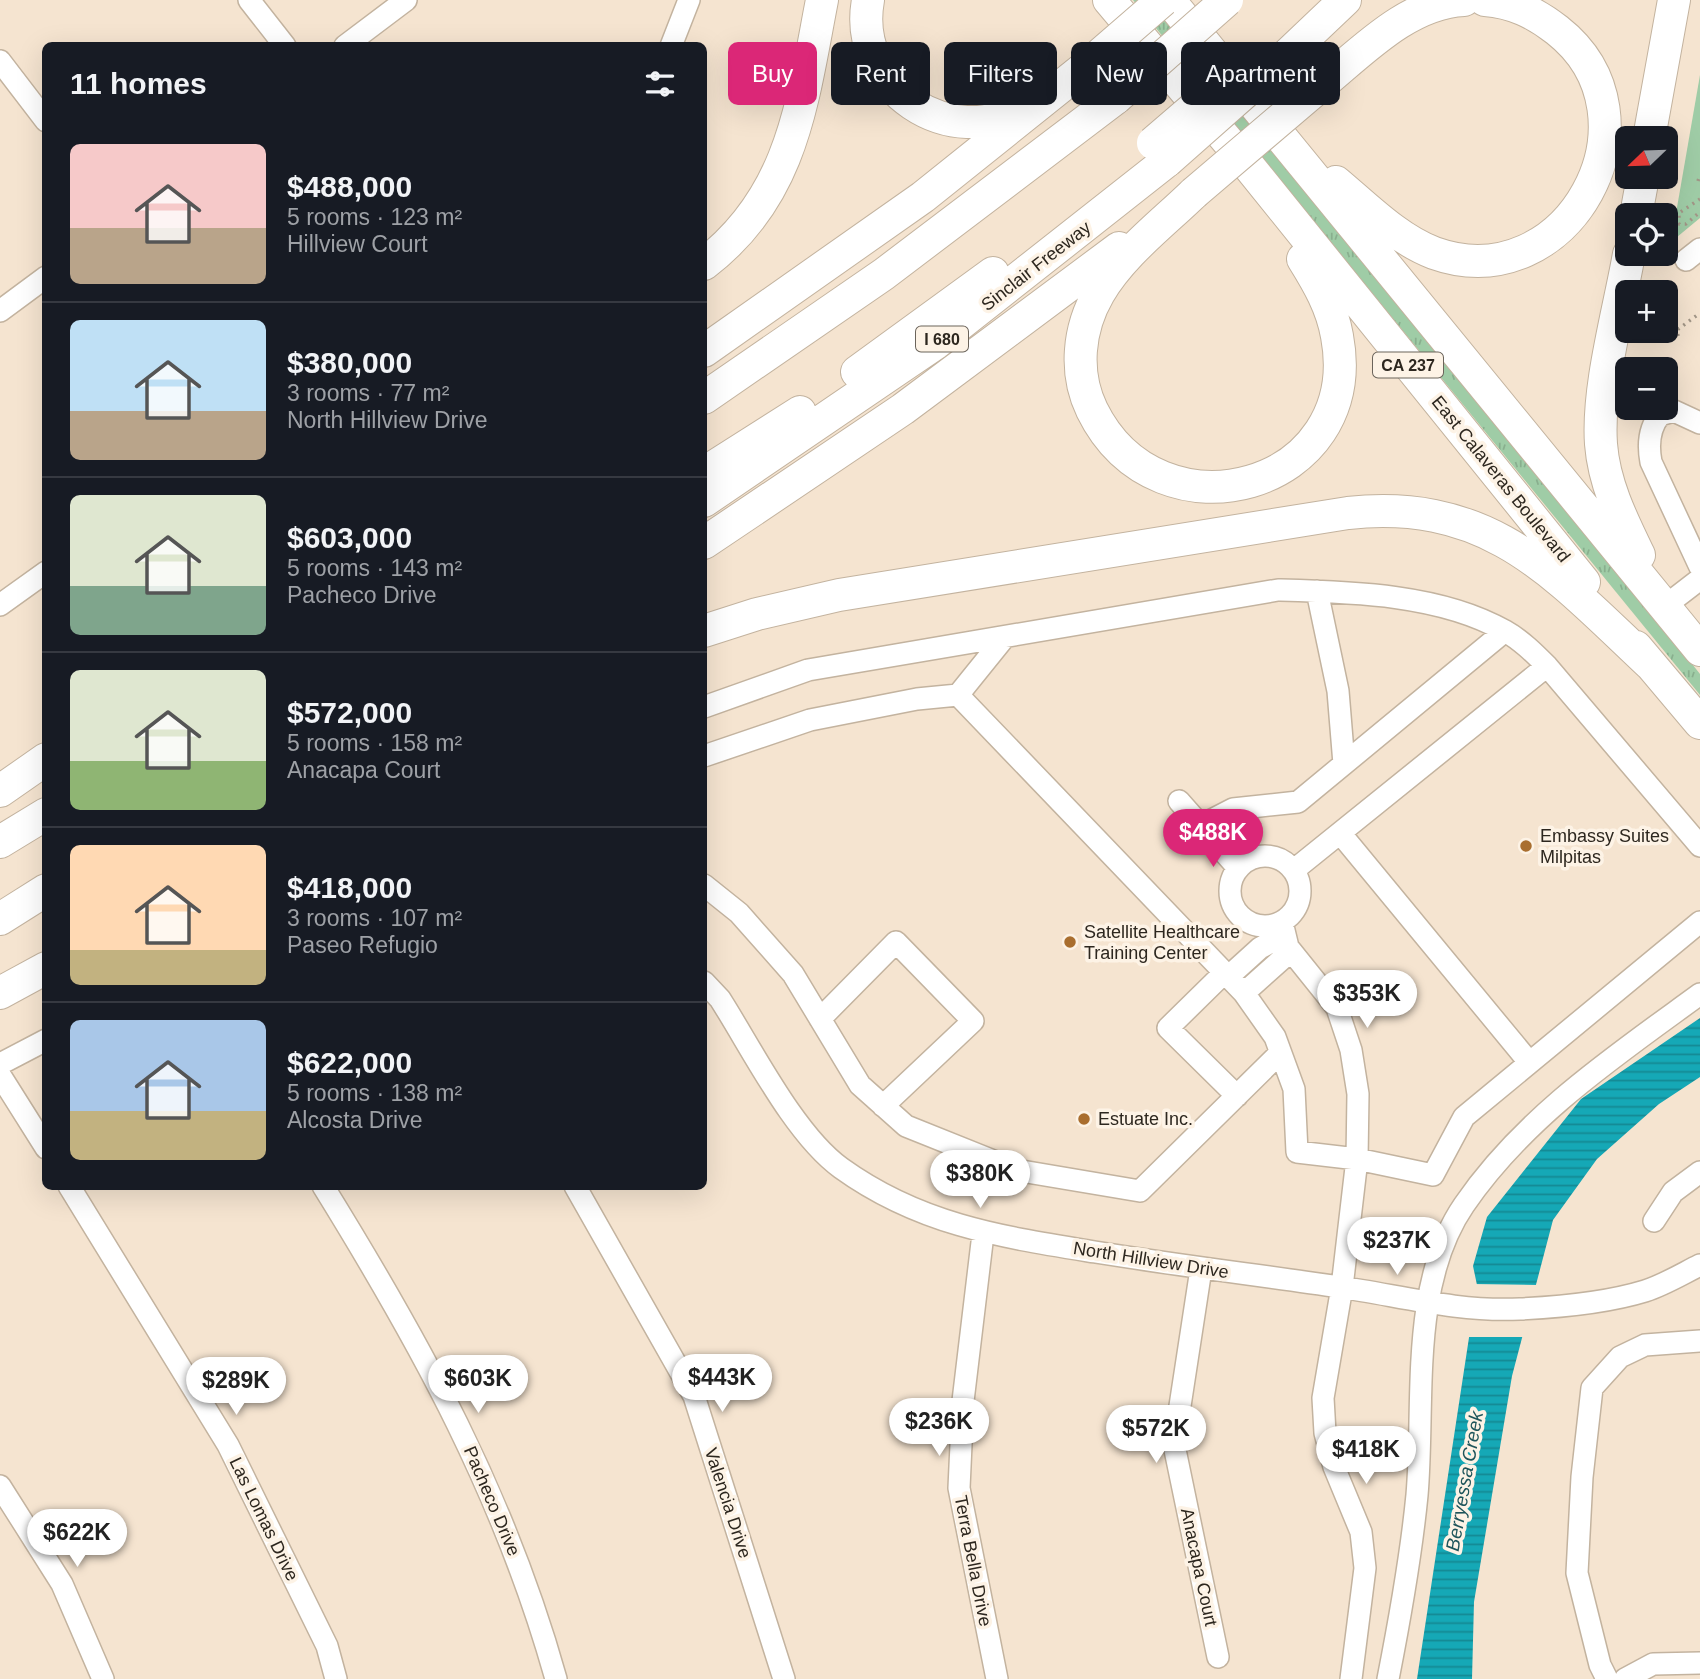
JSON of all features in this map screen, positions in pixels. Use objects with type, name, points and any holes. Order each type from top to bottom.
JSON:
[{"type":"highway","points":[[707,261],[750,219],[778,177],[796,127],[822,0]]},
{"type":"highway","points":[[868,0],[866,30],[872,55],[883,78],[900,96],[935,118],[967,122],[999,117],[1019,110],[1071,76]]},
{"type":"highway","points":[[1114,42],[1163,0]]},
{"type":"highway","name":"CA 237","points":[[1169,0],[1700,650]]},
{"type":"highway","points":[[707,396],[884,274],[1116,98],[1227,0]]},
{"type":"highway","name":"I 680","points":[[1284,42],[1315,0]]},
{"type":"highway","name":"Sinclair Freeway","points":[[1287,42],[1345,0]]},
{"type":"highway","points":[[1340,64],[1402,0]]},
{"type":"highway","points":[[1340,70],[1408,16],[1428,8],[1464,0]]},
{"type":"highway","points":[[1280,136],[1395,231],[1434,252],[1476,261],[1520,253],[1541,243],[1568,220],[1588,194],[1604,145],[1605,122],[1601,102],[1581,55],[1566,37],[1524,8],[1485,0]]},
{"type":"highway","points":[[1651,126],[1674,0]]},
{"type":"highway","name":"East Calaveras Boulevard","points":[[1113,3],[1247,164],[1700,723]]},
{"type":"highway","points":[[707,349],[923,197],[1071,78]]},
{"type":"highway","name":"Sinclair Freeway","points":[[707,499],[936,344],[1214,105]]},
{"type":"highway","points":[[1247,164],[1331,310],[1340,357],[1335,401],[1316,438],[1288,464],[1261,479],[1233,487],[1190,486],[1147,471],[1111,441],[1093,411],[1082,379],[1083,332],[1098,295],[1123,261],[1194,194],[1298,105]]},
{"type":"highway","name":"I 680","points":[[707,471],[823,397],[1074,210],[1160,152]]},
{"type":"highway","points":[[707,541],[903,409],[1194,194]]},
{"type":"highway","points":[[1627,266],[1605,387],[1601,446],[1613,499],[1665,606]]},
{"type":"highway","points":[[707,630],[757,614],[839,595],[1348,513],[1410,510],[1468,523],[1528,556],[1555,575],[1650,664]]},
{"type":"highway","points":[[0,793],[42,762]]},
{"type":"highway","points":[[0,793],[42,768]]},
{"type":"highway","points":[[0,842],[42,816]]},
{"type":"highway","points":[[0,919],[42,893]]},
{"type":"highway","points":[[0,941],[42,915]]},
{"type":"highway","points":[[9,988],[42,968]]},
{"type":"street","points":[[249,0],[282,42]]},
{"type":"street","points":[[350,42],[406,0]]},
{"type":"street","points":[[673,42],[689,0]]},
{"type":"street","points":[[0,61],[42,116]]},
{"type":"street","points":[[0,311],[42,280]]},
{"type":"street","points":[[1700,423],[1675,411],[1660,415],[1651,430],[1649,451],[1651,463],[1700,567]]},
{"type":"street","points":[[0,605],[42,575]]},
{"type":"street","points":[[1665,606],[1700,579]]},
{"type":"street","points":[[707,706],[808,670],[1278,590],[1356,591],[1459,611],[1505,631],[1547,666],[1700,846]]},
{"type":"street","points":[[1317,591],[1338,691],[1344,764]]},
{"type":"street","points":[[1202,825],[1233,809],[1297,802],[1505,631]]},
{"type":"street","points":[[707,755],[810,720],[917,699],[958,695],[1004,638]]},
{"type":"street","points":[[1294,870],[1547,666]]},
{"type":"street","points":[[958,695],[1244,993],[1275,1037],[1294,1089],[1297,1152],[1357,1159],[1433,1175],[1464,1117],[1700,922]]},
{"type":"street","points":[[1179,801],[1238,868]]},
{"type":"street","points":[[1340,834],[1529,1062]]},
{"type":"street","points":[[1244,993],[1286,936],[1300,892],[1294,870],[1285,861],[1263,855],[1252,858],[1238,868],[1231,882],[1230,893],[1238,914],[1286,936],[1337,1008],[1351,1050],[1358,1094],[1357,1159],[1342,1287],[1323,1398],[1325,1433],[1334,1467],[1361,1532],[1365,1568],[1351,1679]]},
{"type":"street","points":[[707,887],[739,913],[793,974],[860,1085],[906,1126],[1016,1170],[1140,1191],[1280,1053]]},
{"type":"street","points":[[1237,1096],[1168,1028],[1259,948],[1286,936]]},
{"type":"street","points":[[820,1019],[896,942],[973,1021],[883,1106]]},
{"type":"street","name":"North Hillview Drive","points":[[707,985],[720,999],[800,1125],[840,1167],[885,1194],[930,1216],[983,1234],[1201,1269],[1342,1287],[1436,1306],[1483,1310],[1558,1307],[1646,1291],[1700,1265]]},
{"type":"street","points":[[1388,1679],[1410,1565],[1423,1415],[1423,1341],[1436,1306],[1442,1247],[1463,1206],[1512,1147],[1586,1077],[1700,994]]},
{"type":"street","points":[[0,1064],[42,1042]]},
{"type":"street","points":[[0,1074],[42,1142]]},
{"type":"street","points":[[1654,1221],[1673,1192],[1700,1171]]},
{"type":"street","name":"Las Lomas Drive","points":[[71,1190],[228,1445],[327,1646],[336,1679]]},
{"type":"street","name":"Pacheco Drive","points":[[325,1190],[379,1276],[448,1399],[498,1508],[543,1632],[556,1679]]},
{"type":"street","name":"Valencia Drive","points":[[577,1190],[694,1396],[784,1679]]},
{"type":"street","name":"Terra Bella Drive","points":[[983,1234],[963,1401],[959,1488],[997,1679]]},
{"type":"street","name":"Anacapa Court","points":[[1201,1269],[1174,1445],[1218,1657]]},
{"type":"street","points":[[1607,1679],[1600,1665],[1577,1573],[1582,1477],[1592,1388],[1620,1357],[1645,1345],[1700,1341]]},
{"type":"street","points":[[0,1486],[62,1584],[103,1679]]},
{"type":"street","points":[[1625,1679],[1653,1664],[1700,1663]]},
{"type":"path","points":[[1698,181],[1700,175]]},
{"type":"path","points":[[1700,200],[1679,213],[1679,224],[1686,224],[1700,212]]},
{"type":"path","points":[[1678,329],[1700,313]]},
{"type":"green space","points":[[1133,0],[1148,0],[1182,42],[1181,59]]},
{"type":"green space","points":[[1700,75],[1700,218],[1678,236],[1678,203]]},
{"type":"green space","points":[[1219,105],[1234,105],[1681,650],[1700,674],[1700,695]]},
{"type":"water","name":"Berryessa Creek","points":[[1700,1018],[1700,1077],[1659,1104],[1597,1159],[1553,1220],[1512,1376],[1474,1602],[1472,1679],[1417,1679],[1477,1285],[1473,1266],[1487,1217],[1581,1099]]},
{"type":"pier","points":[[1473,1284],[1538,1285],[1527,1337],[1466,1337]]},
{"type":"place","name":"Embassy Suites Milpitas","points":[[1526,846]]},
{"type":"place","name":"Satellite Healthcare Training Center","points":[[1070,942]]},
{"type":"place","name":"Estuate Inc.","points":[[1084,1119]]}]
